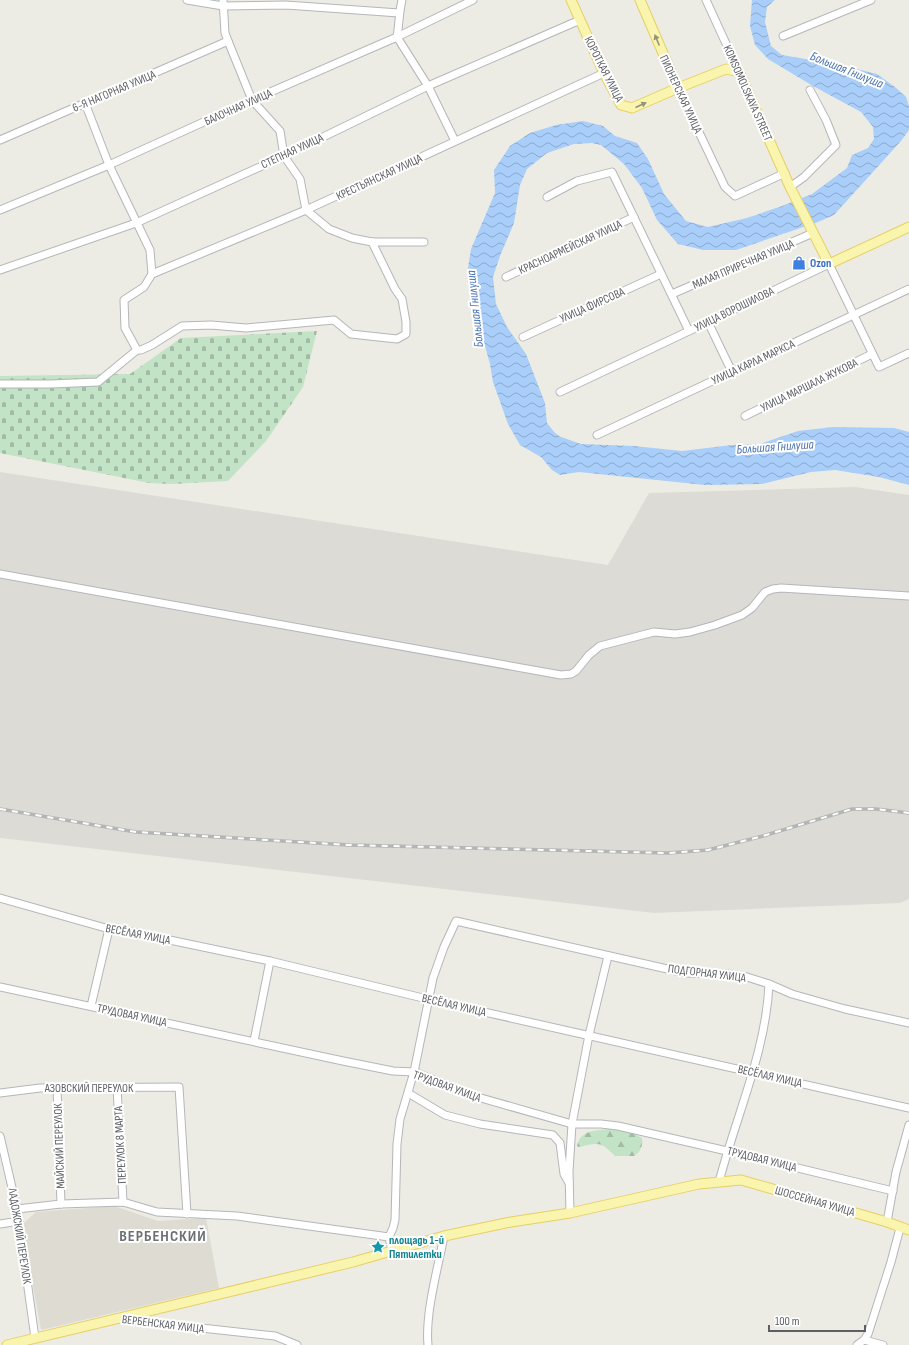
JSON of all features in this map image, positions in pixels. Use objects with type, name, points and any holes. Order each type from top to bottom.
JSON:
[{"type":"main road","name":"КОРОТКАЯ УЛИЦА","points":[[571,0],[604,73],[621,105],[632,108],[678,88],[726,70],[739,72]]},
{"type":"main road","name":"ПИОНЕРСКАЯ УЛИЦА","points":[[640,0],[678,88]]},
{"type":"main road","name":"KOMSOMOLSKAYA STREET","points":[[739,72],[790,187],[829,264]]},
{"type":"main road","name":"УЛИЦА ВОРОШИЛОВА","points":[[829,264],[909,227]]},
{"type":"main road","name":"ШОССЕЙНАЯ УЛИЦА","points":[[719,1182],[741,1180],[887,1222],[904,1229]]},
{"type":"main road","points":[[115,1319],[354,1262],[444,1236],[511,1222],[570,1213],[699,1184],[719,1182]]},
{"type":"main road","name":"ВЕРБЕНСКАЯ УЛИЦА","points":[[7,1345],[115,1319]]},
{"type":"street","points":[[187,0],[399,13]]},
{"type":"street","points":[[402,0],[399,13],[397,38],[428,86],[455,142]]},
{"type":"street","name":"БАЛОЧНАЯ УЛИЦА","points":[[0,210],[109,165],[252,100],[397,38],[474,0]]},
{"type":"street","name":"KOMSOMOLSKAYA STREET","points":[[706,0],[739,72]]},
{"type":"street","points":[[783,36],[871,0]]},
{"type":"street","points":[[223,3],[225,33],[228,42],[252,100],[280,132],[284,156],[300,179],[306,210],[329,229],[352,238],[372,242],[424,242]]},
{"type":"street","name":"СТЕПНАЯ УЛИЦА","points":[[0,270],[136,223],[284,156],[428,86],[580,20]]},
{"type":"street","name":"6-Я НАГОРНАЯ УЛИЦА","points":[[0,140],[228,42]]},
{"type":"street","name":"КРЕСТЬЯНСКАЯ УЛИЦА","points":[[152,274],[306,210],[604,73]]},
{"type":"street","name":"ПИОНЕРСКАЯ УЛИЦА","points":[[678,88],[725,187],[735,196],[785,173]]},
{"type":"street","points":[[790,187],[804,177],[836,145],[826,120],[810,90]]},
{"type":"street","points":[[85,103],[109,165],[150,250],[152,274],[144,287],[124,300],[125,328],[137,350]]},
{"type":"street","points":[[547,197],[578,181],[612,172],[689,331]]},
{"type":"street","name":"КРАСНОАРМЕЙСКАЯ УЛИЦА","points":[[506,277],[634,217]]},
{"type":"street","name":"МАЛАЯ ПРИРЕЧНАЯ УЛИЦА","points":[[672,294],[812,230]]},
{"type":"street","points":[[0,384],[98,382],[137,350],[141,350],[152,345],[182,326],[211,324],[246,328],[334,320],[351,334],[397,339],[406,334],[406,322],[402,299],[395,289],[372,242]]},
{"type":"street","points":[[829,264],[852,315],[879,367],[909,353]]},
{"type":"street","name":"УЛИЦА ВОРОШИЛОВА","points":[[560,392],[829,264]]},
{"type":"street","name":"УЛИЦА ФИРСОВА","points":[[523,337],[661,274]]},
{"type":"street","name":"УЛИЦА КАРЛА МАРКСА","points":[[597,435],[909,289]]},
{"type":"street","points":[[708,322],[732,372]]},
{"type":"street","name":"УЛИЦА МАРШАЛА ЖУКОВА","points":[[745,416],[872,354]]},
{"type":"street","points":[[0,574],[561,675],[571,674],[576,671],[589,655],[600,646],[654,632],[675,634],[690,632],[742,615],[752,608],[765,592],[773,589],[781,588],[909,596]]},
{"type":"street","name":"ВЕСЁЛАЯ УЛИЦА","points":[[0,898],[109,929],[122,930],[270,961],[428,999],[909,1108]]},
{"type":"street","name":"ПОДГОРНАЯ УЛИЦА","points":[[428,999],[432,978],[444,946],[456,921],[685,973],[728,974],[769,984],[792,994],[845,1010],[909,1023]]},
{"type":"street","points":[[91,1006],[109,929]]},
{"type":"street","points":[[570,1213],[569,1183],[572,1124],[589,1035],[608,956]]},
{"type":"street","points":[[254,1041],[270,961]]},
{"type":"street","points":[[719,1182],[727,1151],[753,1072],[767,1010],[769,984]]},
{"type":"street","name":"ТРУДОВАЯ УЛИЦА","points":[[0,987],[372,1067],[393,1071],[414,1072],[474,1096],[572,1124],[601,1124],[618,1126],[893,1191]]},
{"type":"street","points":[[392,1251],[389,1237],[395,1220],[398,1130],[403,1106],[414,1072],[428,999]]},
{"type":"street","name":"АЗОВСКИЙ ПЕРЕУЛОК","points":[[0,1093],[57,1087],[179,1087],[187,1214]]},
{"type":"street","name":"МАЙСКИЙ ПЕРЕУЛОК","points":[[57,1087],[61,1204]]},
{"type":"street","name":"ПЕРЕУЛОК 8 МАРТА","points":[[117,1087],[123,1202]]},
{"type":"street","points":[[408,1093],[445,1115],[480,1124],[553,1135],[560,1143],[564,1174],[569,1183]]},
{"type":"street","points":[[887,1222],[896,1172],[909,1125]]},
{"type":"street","name":"ЛАДОЖСКИЙ ПЕРЕУЛОК","points":[[0,1136],[17,1209],[35,1338]]},
{"type":"street","points":[[17,1209],[61,1204],[123,1202],[157,1212],[238,1216],[389,1237]]},
{"type":"street","points":[[0,1224],[19,1221]]},
{"type":"street","points":[[857,1345],[864,1340],[868,1334],[904,1229]]},
{"type":"street","points":[[428,1345],[427,1330],[430,1308],[444,1236]]},
{"type":"street","name":"ВЕРБЕНСКАЯ УЛИЦА","points":[[115,1319],[275,1336],[297,1345]]},
{"type":"street","points":[[864,1340],[883,1345]]},
{"type":"shaded area","points":[[0,472],[608,565],[649,493],[855,487],[909,495],[909,899],[900,903],[654,913],[0,838]]},
{"type":"shaded area","points":[[114,1206],[158,1221],[206,1218],[219,1288],[41,1330],[22,1225],[36,1212]]},
{"type":"green space","points":[[317,331],[303,387],[266,441],[228,481],[172,484],[149,483],[0,453],[0,376],[130,374],[181,338]]},
{"type":"green space","points":[[610,1129],[634,1134],[642,1138],[642,1146],[640,1150],[634,1156],[615,1156],[599,1144],[577,1146],[579,1140],[585,1134]]},
{"type":"water","name":"Большая Гнилуша","points":[[752,0],[775,0],[767,7],[765,22],[771,46],[782,55],[841,65],[877,74],[906,97],[909,106],[909,130],[901,141],[834,215],[818,222],[736,250],[703,250],[678,244],[657,220],[642,188],[624,164],[601,145],[592,143],[574,144],[547,153],[527,169],[520,185],[514,223],[493,277],[496,304],[507,327],[526,354],[545,403],[547,423],[555,433],[561,437],[581,444],[634,446],[682,451],[732,445],[760,444],[798,431],[833,427],[894,428],[909,432],[909,485],[879,477],[835,470],[811,472],[762,484],[705,485],[579,472],[560,475],[552,470],[541,457],[520,445],[508,424],[493,382],[490,364],[480,328],[470,301],[467,274],[471,249],[495,193],[494,170],[510,146],[530,133],[556,125],[583,121],[603,126],[615,136],[637,143],[648,159],[664,194],[686,221],[708,227],[747,218],[812,194],[847,168],[852,155],[868,148],[874,139],[873,127],[861,112],[768,59],[755,45],[750,26]]},
{"type":"railway","points":[[0,809],[136,832],[349,845],[668,853],[708,850],[763,836],[852,809],[876,809],[909,813]]},
{"type":"place","name":"Ozon","points":[[799,263]]},
{"type":"place","name":"площадь 1-й Пятилетки","points":[[378,1247]]},
{"type":"district","name":"ВЕРБЕНСКИЙ","points":[[163,1235]]}]
